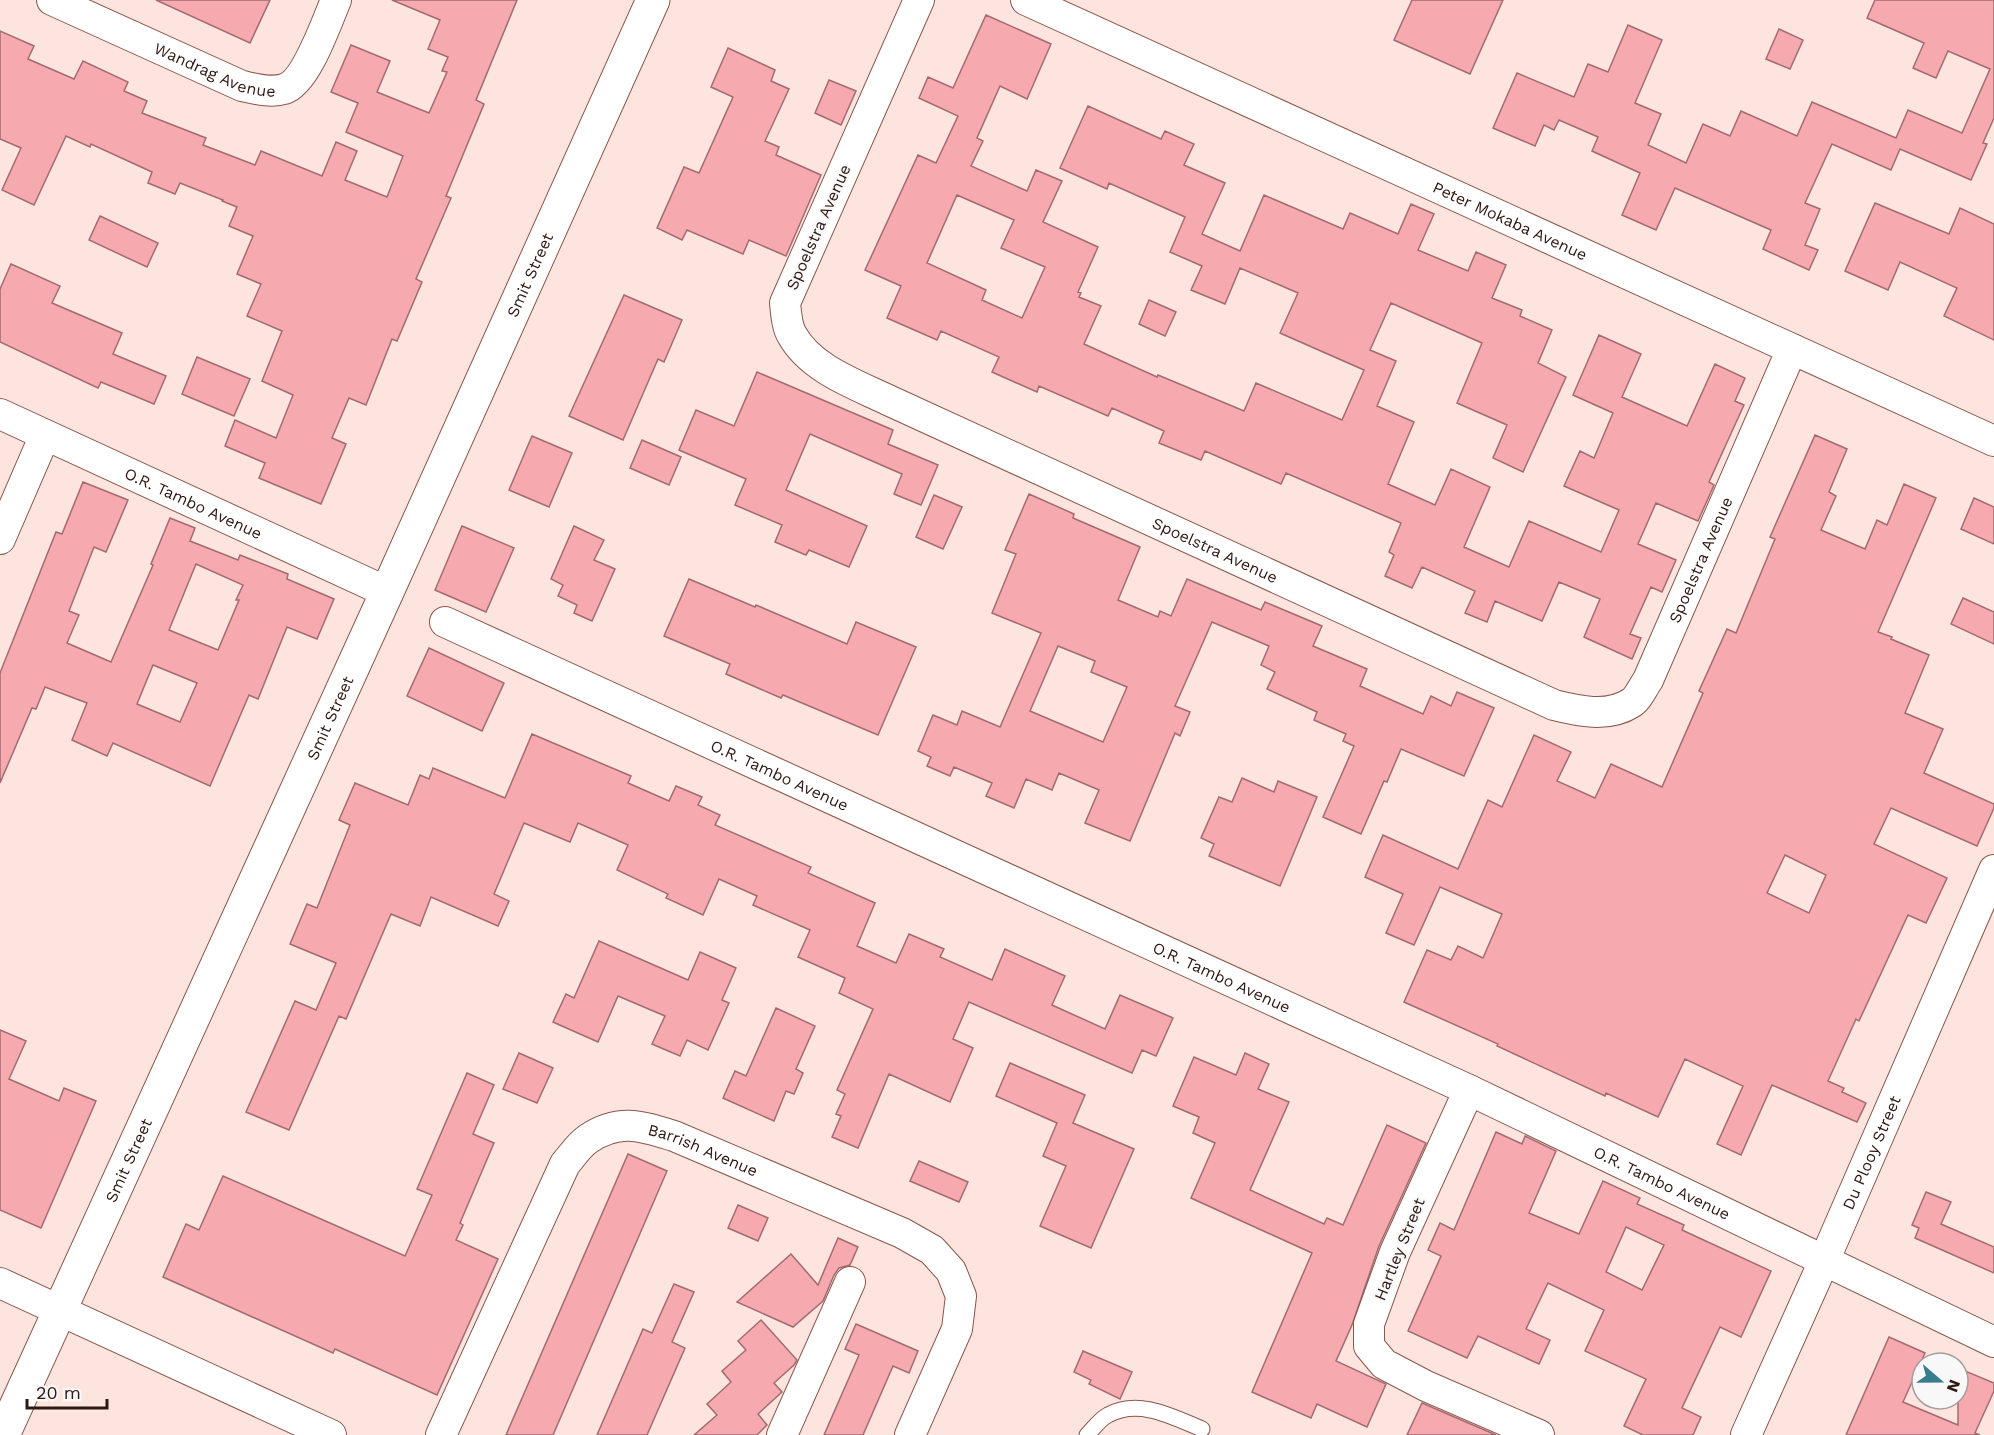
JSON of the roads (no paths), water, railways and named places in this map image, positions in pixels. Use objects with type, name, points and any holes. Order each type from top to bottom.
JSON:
[{"type":"street","name":"Wandrag Avenue","points":[[52,0],[242,86],[264,91],[286,89],[305,70],[336,0]]},
{"type":"street","name":"Smit Street","points":[[3,1435],[387,592],[653,0]]},
{"type":"street","name":"Spoelstra Avenue","points":[[920,0],[785,303],[790,334],[808,357],[845,380],[1554,705],[1580,711],[1611,711],[1632,703],[1638,695],[1648,680],[1792,349]]},
{"type":"street","name":"Peter Mokaba Avenue","points":[[1026,0],[1994,441]]},
{"type":"street","name":"O.R. Tambo Avenue","points":[[0,414],[387,592]]},
{"type":"street","points":[[0,539],[45,435]]},
{"type":"street","name":"O.R. Tambo Avenue","points":[[445,622],[1469,1090],[1994,1342]]},
{"type":"street","name":"Du Plooy Street","points":[[1746,1435],[1994,870]]},
{"type":"street","name":"Hartley Street","points":[[1469,1090],[1395,1252],[1369,1324],[1369,1346],[1384,1364],[1426,1386],[1539,1435]]},
{"type":"street","name":"Barrish Avenue","points":[[441,1435],[565,1164],[587,1140],[616,1125],[642,1127],[674,1136],[902,1233],[933,1250],[951,1271],[961,1296],[957,1329],[910,1435]]},
{"type":"street","points":[[782,1435],[850,1282]]},
{"type":"street","points":[[0,1283],[331,1435]]},
{"type":"lane","points":[[1087,1435],[1107,1416],[1130,1408],[1155,1410],[1202,1429]]}]
